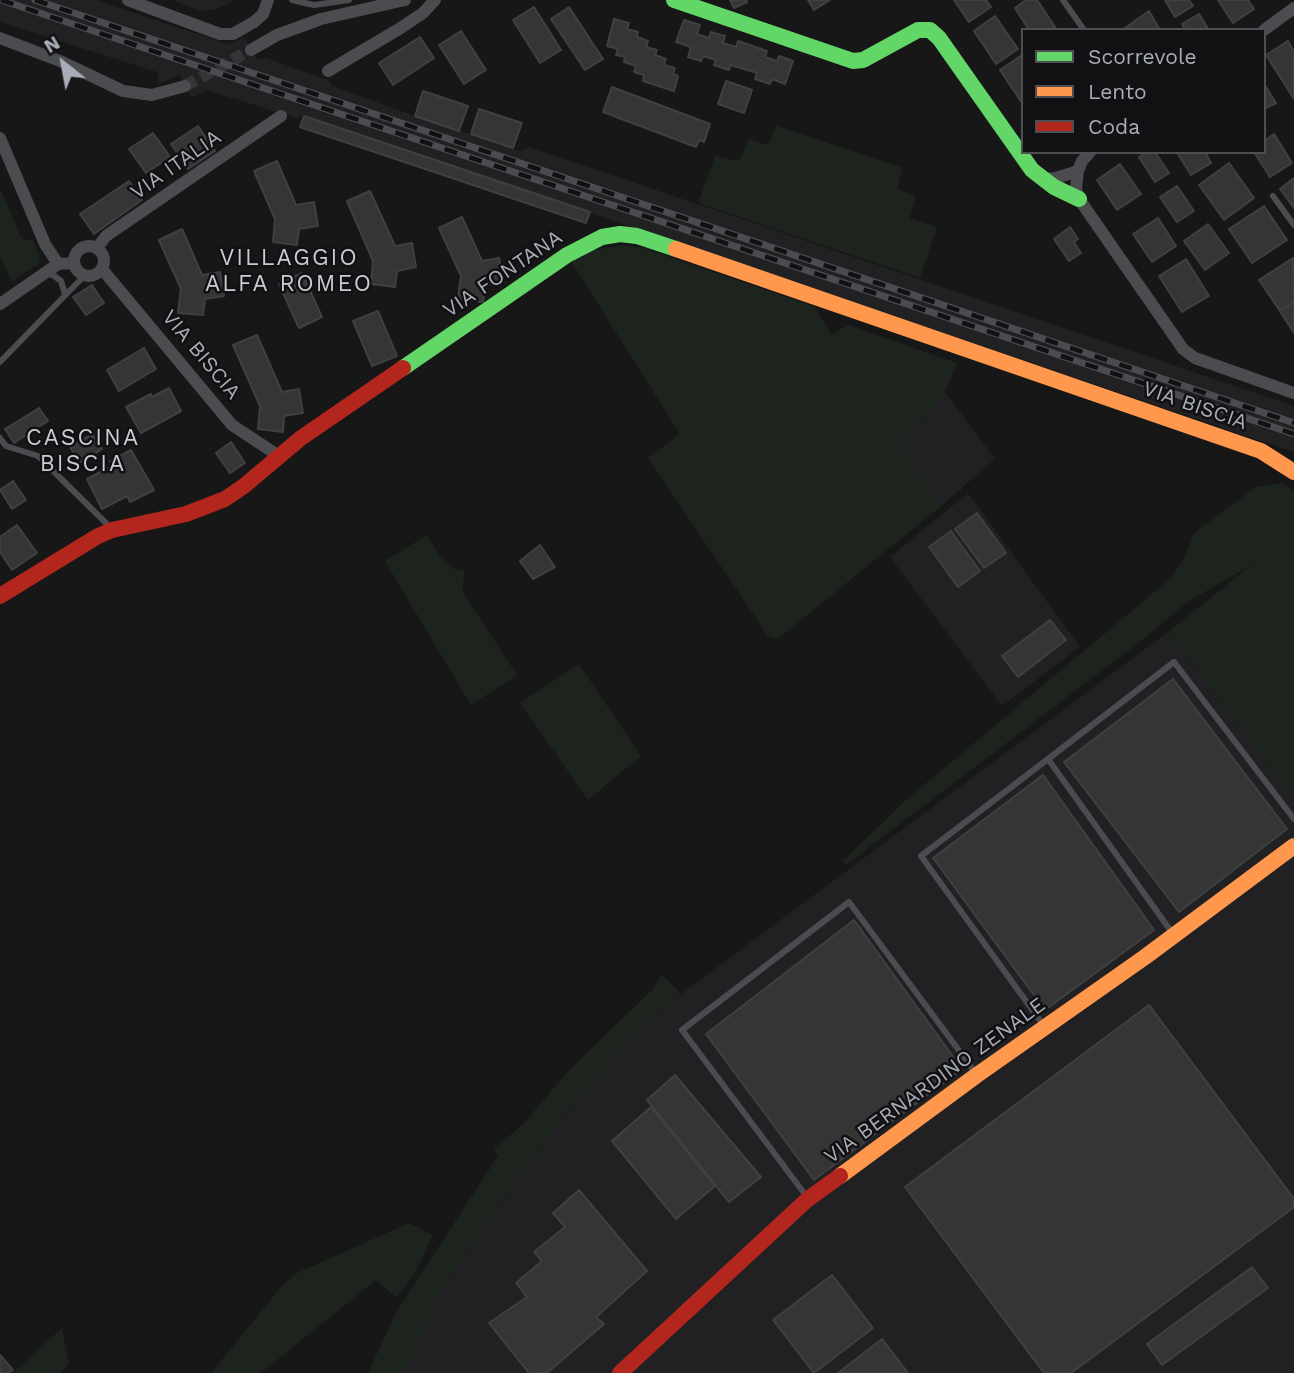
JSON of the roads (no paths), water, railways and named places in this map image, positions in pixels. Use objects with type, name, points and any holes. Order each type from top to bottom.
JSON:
[{"type":"street","points":[[128,0],[220,34],[233,34],[254,22],[263,14],[268,0]]},
{"type":"street","points":[[251,50],[276,36],[310,23],[405,0]]},
{"type":"street","points":[[328,71],[415,18],[435,0]]},
{"type":"street","points":[[674,0],[853,61],[863,60],[918,30],[930,30],[939,38],[1027,164],[1042,178],[1079,199]]},
{"type":"street","points":[[1266,29],[1294,8]]},
{"type":"street","points":[[0,38],[61,61],[123,91],[152,94],[185,86]]},
{"type":"street","name":"VIA ITALIA","points":[[97,248],[107,236],[281,116]]},
{"type":"street","points":[[0,138],[46,244],[58,264]]},
{"type":"street","points":[[1088,154],[1078,171],[1076,188],[1079,199],[1189,355],[1294,393]]},
{"type":"street","points":[[1042,178],[1067,176],[1078,171]]},
{"type":"street","name":"VIA FONTANA","points":[[0,596],[85,543],[112,530],[208,507],[244,486],[300,438],[567,255],[602,237],[620,234],[637,236],[1079,387]]},
{"type":"street","points":[[87,246],[97,248],[103,255],[102,269],[94,276],[84,276],[77,271],[74,263],[78,250],[87,246]]},
{"type":"street","points":[[0,304],[58,264],[74,263]]},
{"type":"street","name":"VIA BISCIA","points":[[102,269],[232,425],[279,456]]},
{"type":"street","name":"VIA BISCIA","points":[[1079,387],[1261,451],[1294,472]]},
{"type":"street","name":"VIA BERNARDINO ZENALE","points":[[620,1373],[808,1199],[977,1075],[1175,936],[1294,846]]},
{"type":"lane","points":[[292,0],[314,5],[349,0]]},
{"type":"lane","points":[[1063,0],[1083,28]]},
{"type":"lane","points":[[1273,196],[1294,225]]},
{"type":"lane","points":[[42,274],[53,275],[61,281],[65,294]]},
{"type":"lane","points":[[0,362],[84,276]]},
{"type":"lane","points":[[0,438],[6,446],[38,456],[112,530]]},
{"type":"lane","points":[[1045,1027],[921,856],[1174,662],[1294,819]]},
{"type":"lane","points":[[1048,759],[1175,936]]},
{"type":"lane","points":[[808,1199],[682,1030],[849,902],[977,1075]]},
{"type":"tunnel","points":[[185,86],[251,50]]},
{"type":"railway","points":[[1,0],[1294,434]]},
{"type":"railway","points":[[35,0],[1294,423]]},
{"type":"district","name":"VILLAGGIO ALFA ROMEO","points":[[289,271]]},
{"type":"district","name":"CASCINA BISCIA","points":[[83,451]]}]
